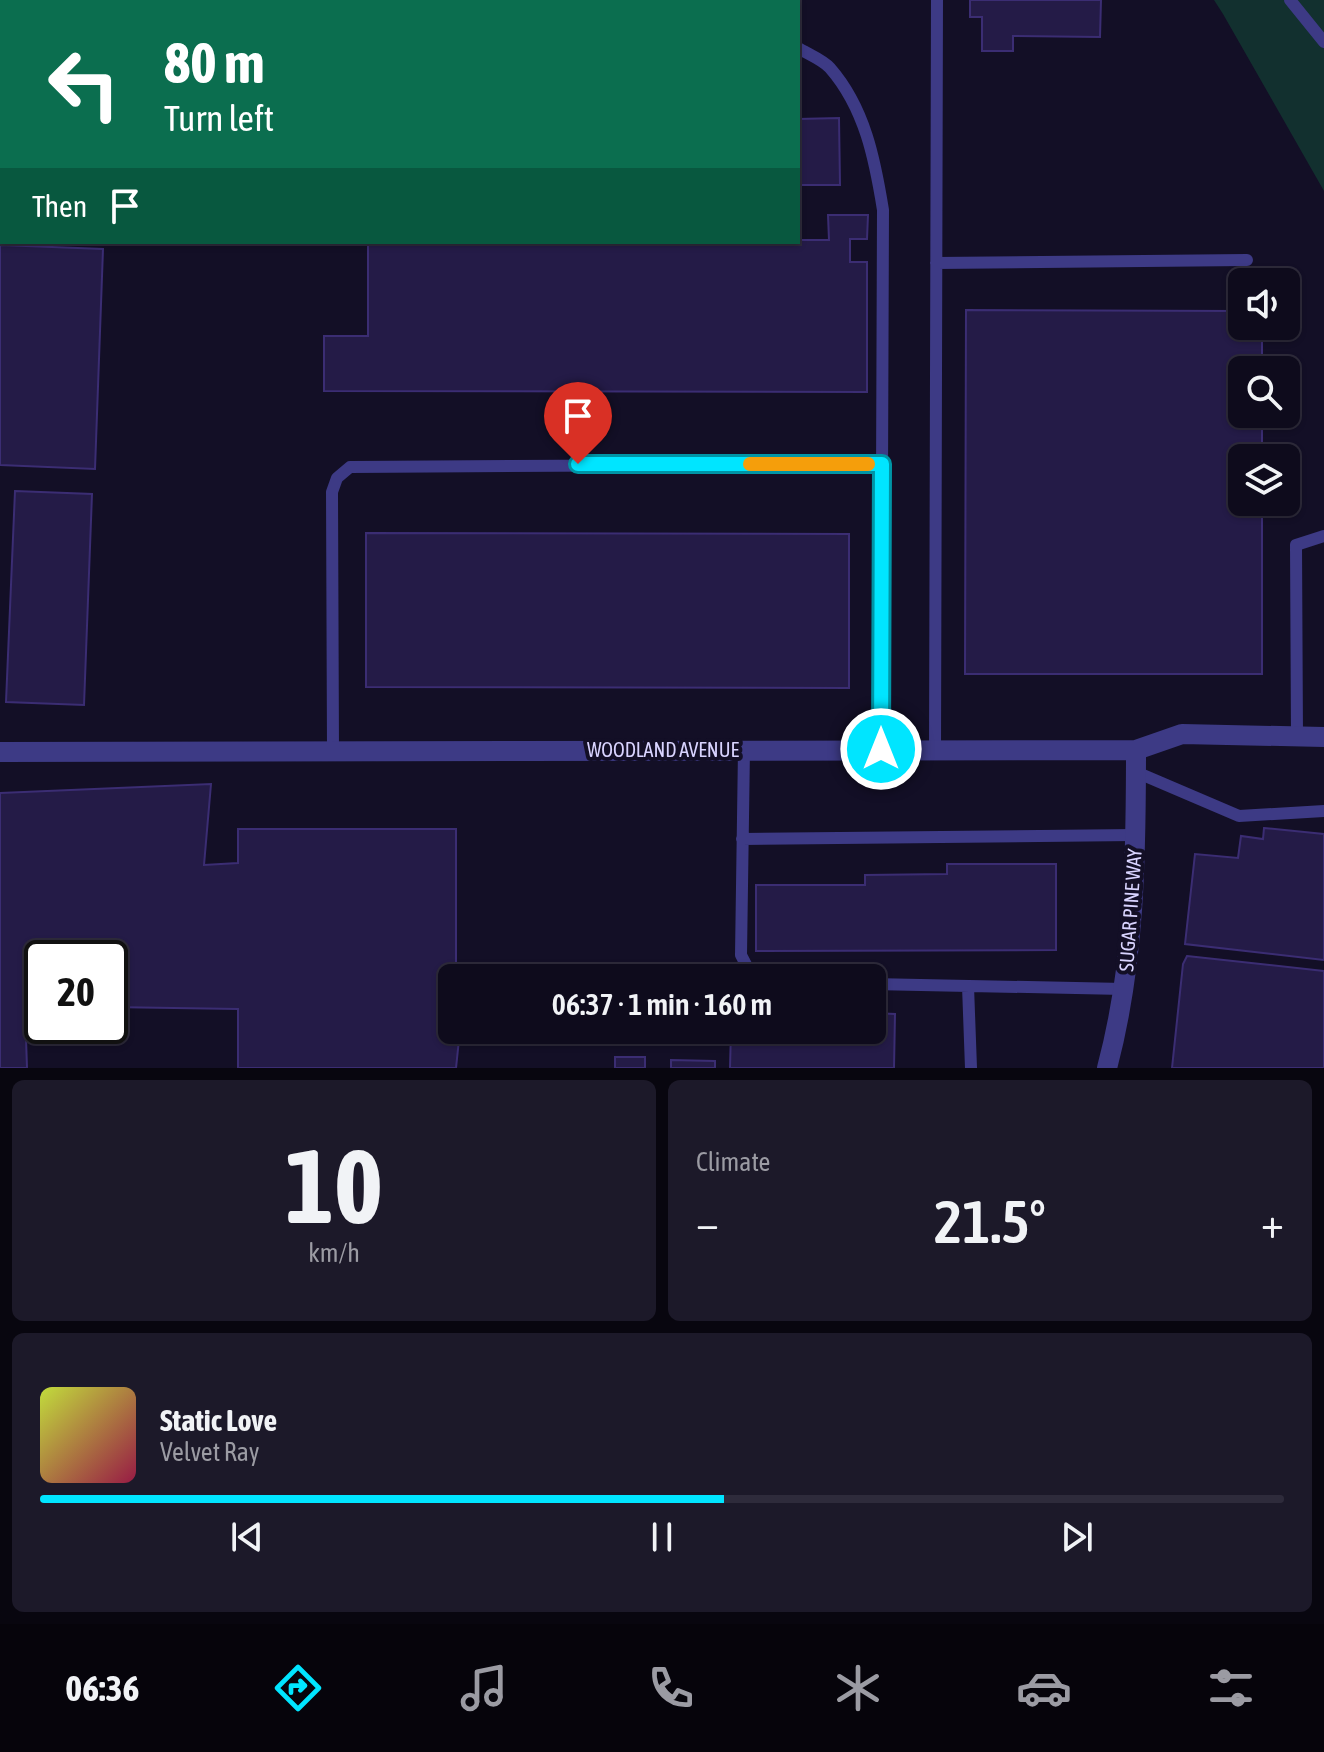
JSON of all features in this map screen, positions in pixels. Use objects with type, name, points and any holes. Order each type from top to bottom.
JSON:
[{"type":"street","name":"WOODLAND AVENUE","points":[[0,752],[1136,750],[1182,734],[1324,737]]},
{"type":"street","name":"SUGAR PINE WAY","points":[[1107,1068],[1124,989],[1134,894],[1136,750]]},
{"type":"lane","points":[[935,749],[937,0]]},
{"type":"lane","points":[[1290,0],[1324,42]]},
{"type":"lane","points":[[800,49],[829,66],[846,92],[867,133],[883,210],[881,749]]},
{"type":"lane","points":[[936,263],[1247,260]]},
{"type":"lane","points":[[333,750],[332,492],[337,478],[350,467],[882,464]]},
{"type":"lane","points":[[1297,737],[1296,545],[1324,536]]},
{"type":"lane","points":[[744,749],[741,955],[746,964]]},
{"type":"lane","points":[[1136,772],[1239,816],[1324,811]]},
{"type":"lane","points":[[742,839],[1135,835]]},
{"type":"lane","points":[[886,984],[1124,989]]},
{"type":"lane","points":[[968,986],[971,1068]]},
{"type":"green space","points":[[1214,0],[1324,0],[1324,191],[1223,14]]},
{"type":"building","points":[[970,0],[1101,0],[1100,37],[1013,36],[1013,51],[982,51],[982,17],[970,17]]},
{"type":"building","points":[[839,118],[840,185],[800,185],[800,119]]},
{"type":"building","points":[[828,215],[868,215],[867,239],[850,239],[850,262],[867,262],[867,392],[324,391],[324,336],[368,336],[368,244],[800,244],[800,240],[829,240]]},
{"type":"building","points":[[0,245],[103,249],[95,469],[0,465]]},
{"type":"building","points":[[966,310],[1228,311],[1228,340],[1262,340],[1262,356],[1228,356],[1228,428],[1262,428],[1262,444],[1228,444],[1228,516],[1262,516],[1262,674],[965,674]]},
{"type":"building","points":[[15,491],[92,494],[84,705],[6,702]]},
{"type":"building","points":[[366,533],[849,534],[849,688],[366,687]]},
{"type":"building","points":[[211,784],[204,865],[238,863],[238,829],[456,829],[456,964],[438,964],[438,1044],[459,1044],[456,1068],[238,1068],[238,1009],[128,1007],[128,940],[24,940],[24,1044],[27,1068],[0,1068],[0,793]]},
{"type":"building","points":[[1264,828],[1324,834],[1324,960],[1185,944],[1195,854],[1238,858],[1241,836],[1263,839]]},
{"type":"building","points":[[947,864],[1056,864],[1056,950],[756,951],[756,885],[865,885],[865,875],[947,874]]},
{"type":"building","points":[[1187,956],[1324,971],[1324,1068],[1172,1068],[1183,964]]},
{"type":"building","points":[[886,1014],[895,1014],[894,1068],[730,1068],[731,1044],[886,1044]]},
{"type":"building","points":[[615,1057],[645,1057],[645,1068],[615,1068]]},
{"type":"building","points":[[671,1060],[715,1061],[715,1068],[671,1068]]},
{"type":"slow traffic","points":[[750,464],[868,464]]},
{"type":"route","points":[[578,464],[882,464],[881,749]]}]
